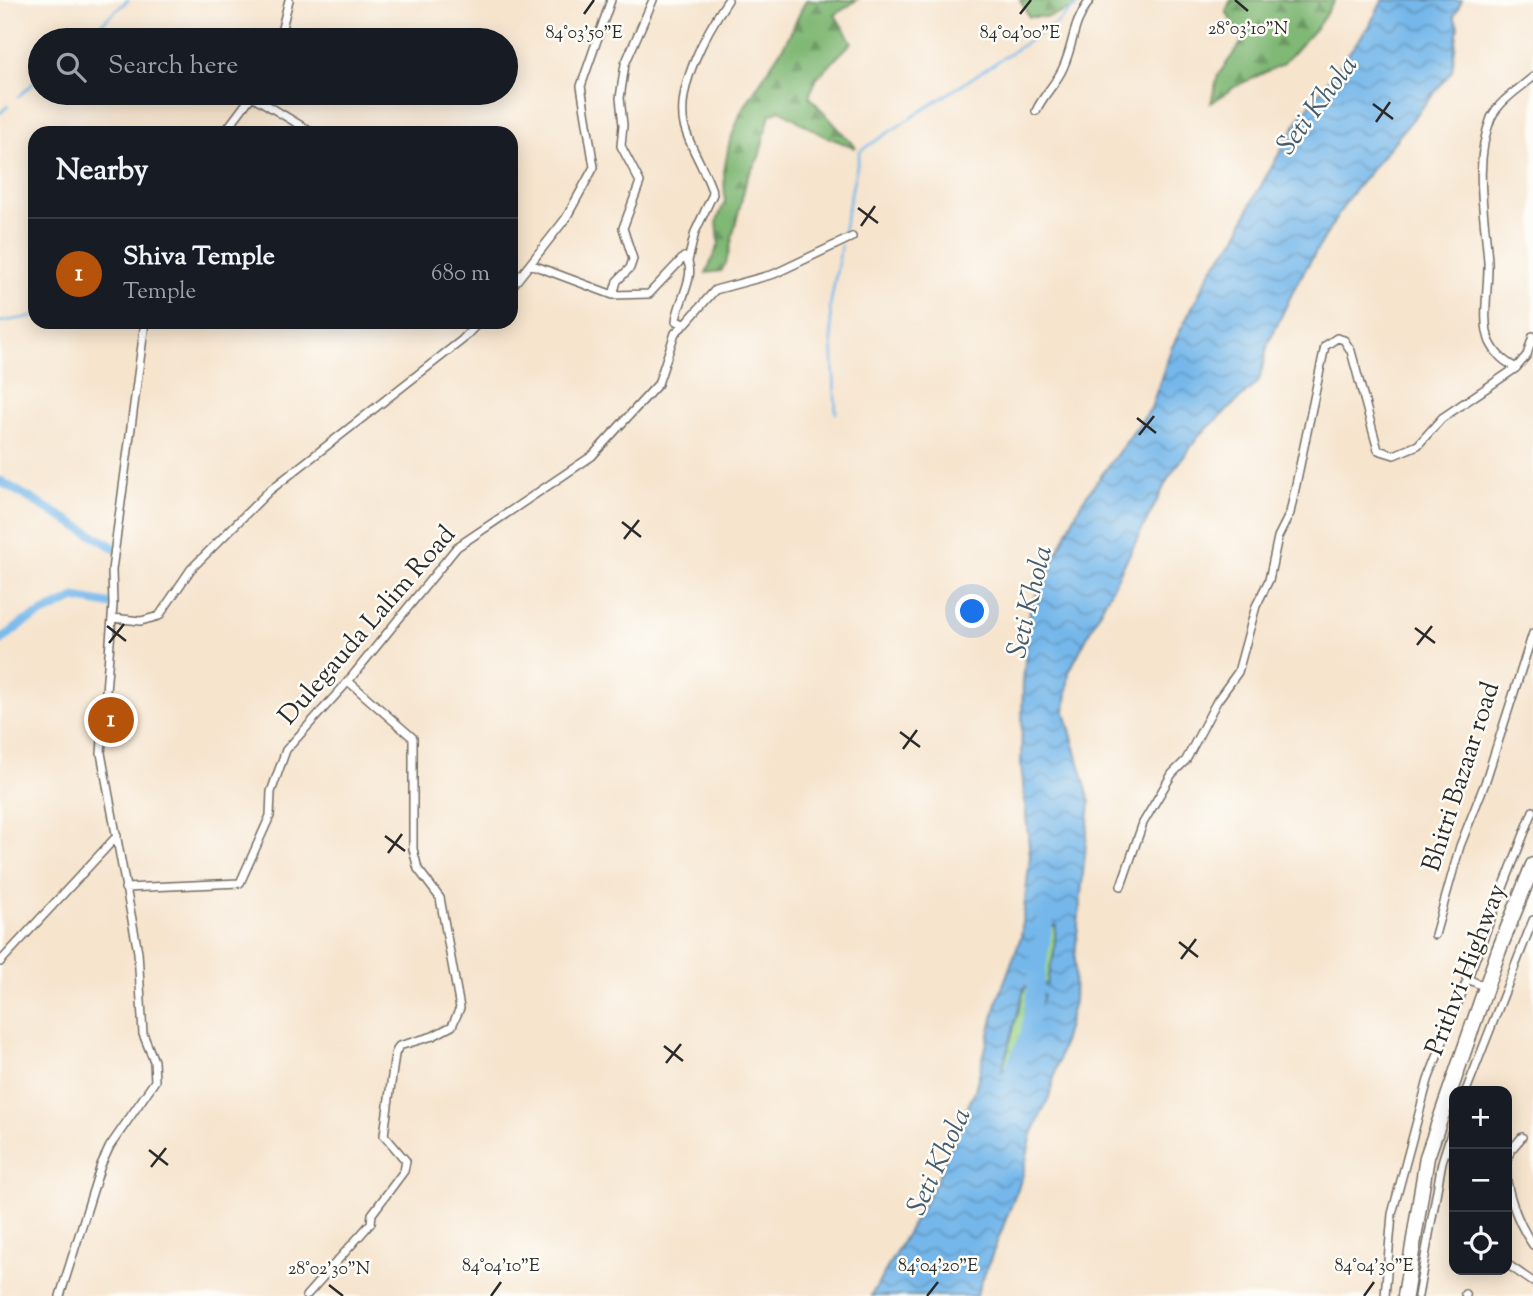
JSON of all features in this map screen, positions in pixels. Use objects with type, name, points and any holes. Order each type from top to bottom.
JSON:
[{"type":"highway","name":"Prithvi Highway","points":[[1456,1086],[1486,987],[1533,866]]},
{"type":"highway","name":"Prithvi Highway","points":[[1405,1296],[1427,1157],[1449,1108]]},
{"type":"street","points":[[282,28],[289,0]]},
{"type":"street","points":[[518,279],[566,218],[594,167],[581,86],[611,0]]},
{"type":"street","points":[[613,295],[617,281],[630,268],[633,259],[623,228],[640,182],[621,146],[623,125],[620,98],[625,64],[653,0]]},
{"type":"street","points":[[686,323],[676,321],[677,310],[690,272],[688,261],[695,232],[713,194],[684,123],[686,99],[693,63],[708,30],[728,0]]},
{"type":"street","points":[[1036,111],[1041,99],[1062,70],[1076,19],[1090,0]]},
{"type":"street","points":[[1516,368],[1500,359],[1489,340],[1488,262],[1481,180],[1487,131],[1493,115],[1499,105],[1533,77]]},
{"type":"street","points":[[229,126],[246,105]]},
{"type":"street","points":[[271,105],[302,126]]},
{"type":"street","name":"Dulegauda Lalim Road","points":[[125,888],[240,883],[270,816],[271,792],[286,750],[348,681],[457,547],[592,456],[658,384],[675,333],[715,290],[774,274],[852,237]]},
{"type":"street","points":[[530,264],[613,295],[649,295],[676,262],[684,257],[688,261]]},
{"type":"street","points":[[60,1296],[102,1165],[156,1073],[143,1034],[138,952],[101,753],[112,618],[112,570],[144,329]]},
{"type":"street","points":[[112,618],[141,621],[159,615],[191,569],[270,491],[463,340],[473,329]]},
{"type":"street","points":[[1121,886],[1143,823],[1172,774],[1186,760],[1217,701],[1238,673],[1256,606],[1269,580],[1278,537],[1290,513],[1325,346],[1337,338],[1344,340],[1351,351],[1378,450],[1394,456],[1418,445],[1442,418],[1516,368],[1527,355],[1533,335]]},
{"type":"street","name":"Bhitri Bazaar road","points":[[1435,935],[1460,846],[1485,783],[1533,633]]},
{"type":"street","points":[[306,1296],[371,1223],[372,1214],[404,1171],[406,1161],[384,1135],[395,1054],[399,1046],[433,1037],[452,1026],[460,1007],[440,898],[418,869],[413,849],[413,738],[348,681]]},
{"type":"street","points":[[1385,1296],[1392,1214],[1427,1080],[1533,811]]},
{"type":"street","points":[[0,962],[117,836]]},
{"type":"street","points":[[1468,1086],[1533,920]]},
{"type":"street","points":[[1466,978],[1486,987]]},
{"type":"street","points":[[1522,1138],[1510,1151],[1507,1175],[1515,1208],[1533,1245]]},
{"type":"street","points":[[1418,1296],[1442,1162],[1449,1142]]},
{"type":"street","points":[[1512,1267],[1533,1282]]},
{"type":"green space","points":[[806,0],[857,0],[835,15],[852,42],[817,78],[809,96],[856,148],[822,135],[780,110],[770,114],[759,157],[747,178],[726,263],[721,271],[706,273],[719,244],[717,221],[725,201],[724,172],[729,144],[741,112],[786,42]]},
{"type":"green space","points":[[1020,0],[1079,0],[1074,9],[1047,17],[1029,17]]},
{"type":"green space","points":[[1231,0],[1335,0],[1318,26],[1283,64],[1236,86],[1211,103],[1218,75],[1242,42],[1226,11]]},
{"type":"green space","points":[[1056,925],[1047,987],[1034,975],[1034,955],[1044,929]]},
{"type":"green space","points":[[1025,986],[1044,995],[1023,1051],[1001,1072]]},
{"type":"water","points":[[1383,0],[1462,0],[1454,16],[1458,26],[1452,71],[1349,197],[1296,285],[1268,344],[1259,381],[1199,436],[1169,477],[1069,672],[1065,712],[1090,802],[1075,956],[1074,1001],[1049,1097],[1032,1134],[1022,1178],[976,1296],[871,1296],[935,1184],[975,1090],[998,999],[1021,937],[1030,856],[1021,764],[1023,683],[1030,609],[1081,503],[1151,408],[1171,349],[1212,268],[1237,237],[1251,203],[1299,119],[1369,26]],"holes":[[[1056,925],[1054,953],[1046,986],[1034,975],[1034,955],[1044,929]],[[1025,986],[1044,995],[1023,1051],[1002,1071]]]},
{"type":"waterway","points":[[96,28],[128,0]]},
{"type":"waterway","points":[[842,236],[860,151],[1058,22],[1082,0]]},
{"type":"waterway","points":[[18,97],[28,88]]},
{"type":"waterway","points":[[0,113],[8,106]]},
{"type":"waterway","points":[[836,413],[830,307],[841,246]]},
{"type":"waterway","points":[[0,322],[28,317]]},
{"type":"waterway","points":[[0,481],[115,548]]},
{"type":"waterway","points":[[0,641],[24,622],[75,598],[113,605]]},
{"type":"waterway","name":"Seti Khola","points":[[1011,1074],[1028,1036],[1047,909]]},
{"type":"place","name":"Shiva Temple","points":[[111,720]]}]
